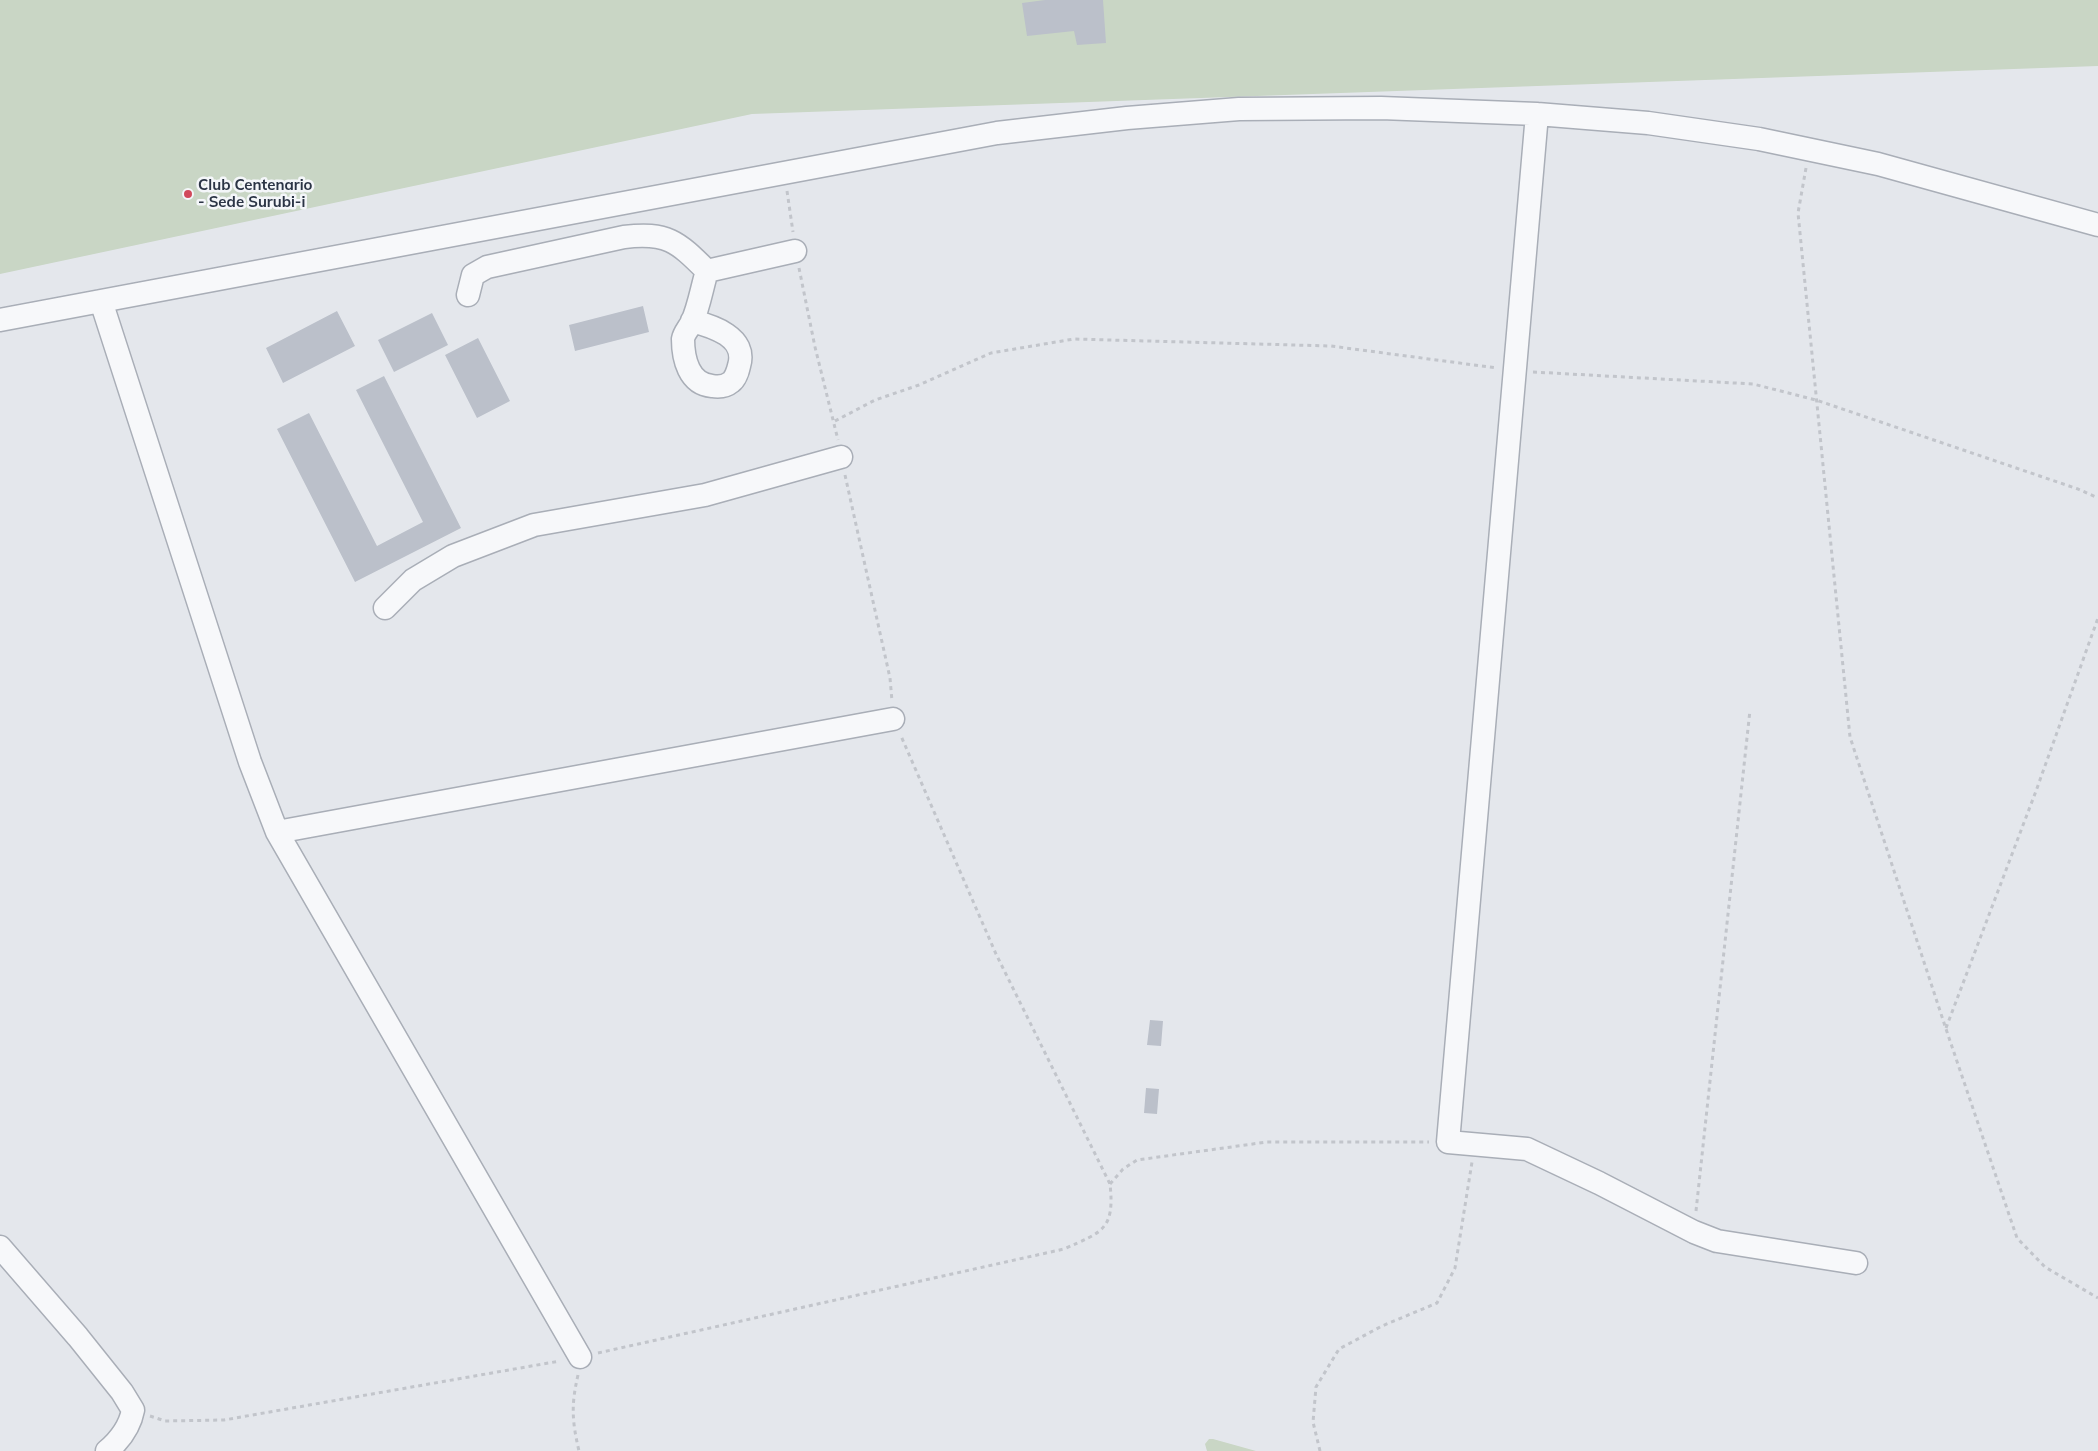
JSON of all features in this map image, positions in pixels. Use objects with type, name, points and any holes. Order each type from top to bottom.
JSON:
[{"type":"street","points":[[0,320],[997,133],[1127,118],[1239,109],[1381,108],[1537,114],[1648,123],[1760,139],[1888,167],[2098,225]]},
{"type":"street","points":[[1537,114],[1448,1142],[1527,1149],[1599,1183],[1694,1232],[1717,1240],[1856,1263]]},
{"type":"street","points":[[468,295],[473,275],[487,267],[624,237],[658,235],[690,254],[707,271]]},
{"type":"street","points":[[707,271],[795,251]]},
{"type":"street","points":[[692,322],[707,271]]},
{"type":"street","points":[[101,301],[247,753],[277,832],[580,1357]]},
{"type":"street","points":[[385,608],[412,580],[453,556],[534,526],[705,495],[840,457]]},
{"type":"street","points":[[277,832],[893,719]]},
{"type":"street","points":[[0,1247],[78,1337],[122,1392],[133,1410],[131,1420],[114,1449]]},
{"type":"path","points":[[1809,150],[1798,213],[1850,737],[2017,1238],[2045,1267],[2098,1298]]},
{"type":"path","points":[[133,1410],[165,1421],[224,1420],[580,1357],[1064,1249],[1099,1233],[1109,1220],[1112,1204],[1110,1184],[996,954],[893,719],[890,678],[795,251],[785,172]]},
{"type":"path","points":[[834,421],[875,400],[919,385],[991,352],[1074,339],[1331,346],[1514,371],[1753,384],[1816,400],[2069,486],[2098,498]]},
{"type":"path","points":[[1946,1029],[2036,791],[2098,618]]},
{"type":"path","points":[[1694,1232],[1750,710]]},
{"type":"path","points":[[1110,1184],[1123,1169],[1137,1160],[1266,1142],[1448,1142]]},
{"type":"path","points":[[1320,1451],[1313,1422],[1316,1387],[1340,1349],[1382,1326],[1437,1303],[1455,1268],[1474,1145]]},
{"type":"path","points":[[580,1357],[581,1365],[574,1392],[573,1424],[580,1451]]},
{"type":"green space","name":"Club Centenario - Sede Surubi-i","points":[[0,0],[2098,0],[2098,66],[752,114],[0,274]]},
{"type":"green space","points":[[1209,1439],[1256,1451],[1207,1451],[1205,1444]]},
{"type":"building","points":[[1045,0],[1103,0],[1106,43],[1077,45],[1074,31],[1027,36],[1022,3]]},
{"type":"building","points":[[643,306],[649,332],[575,351],[569,325]]},
{"type":"building","points":[[337,311],[355,346],[283,383],[266,348]]},
{"type":"building","points":[[432,313],[448,345],[394,372],[378,340]]},
{"type":"building","points":[[478,338],[510,401],[477,418],[445,355]]},
{"type":"building","points":[[384,376],[461,528],[355,582],[277,429],[309,413],[377,546],[423,522],[356,390]]},
{"type":"building","points":[[1150,1020],[1163,1021],[1161,1046],[1147,1045]]},
{"type":"building","points":[[1146,1088],[1159,1089],[1157,1114],[1144,1113]]},
{"type":"place","name":"Club Centenario - Sede Surubi-i","points":[[188,194]]}]
